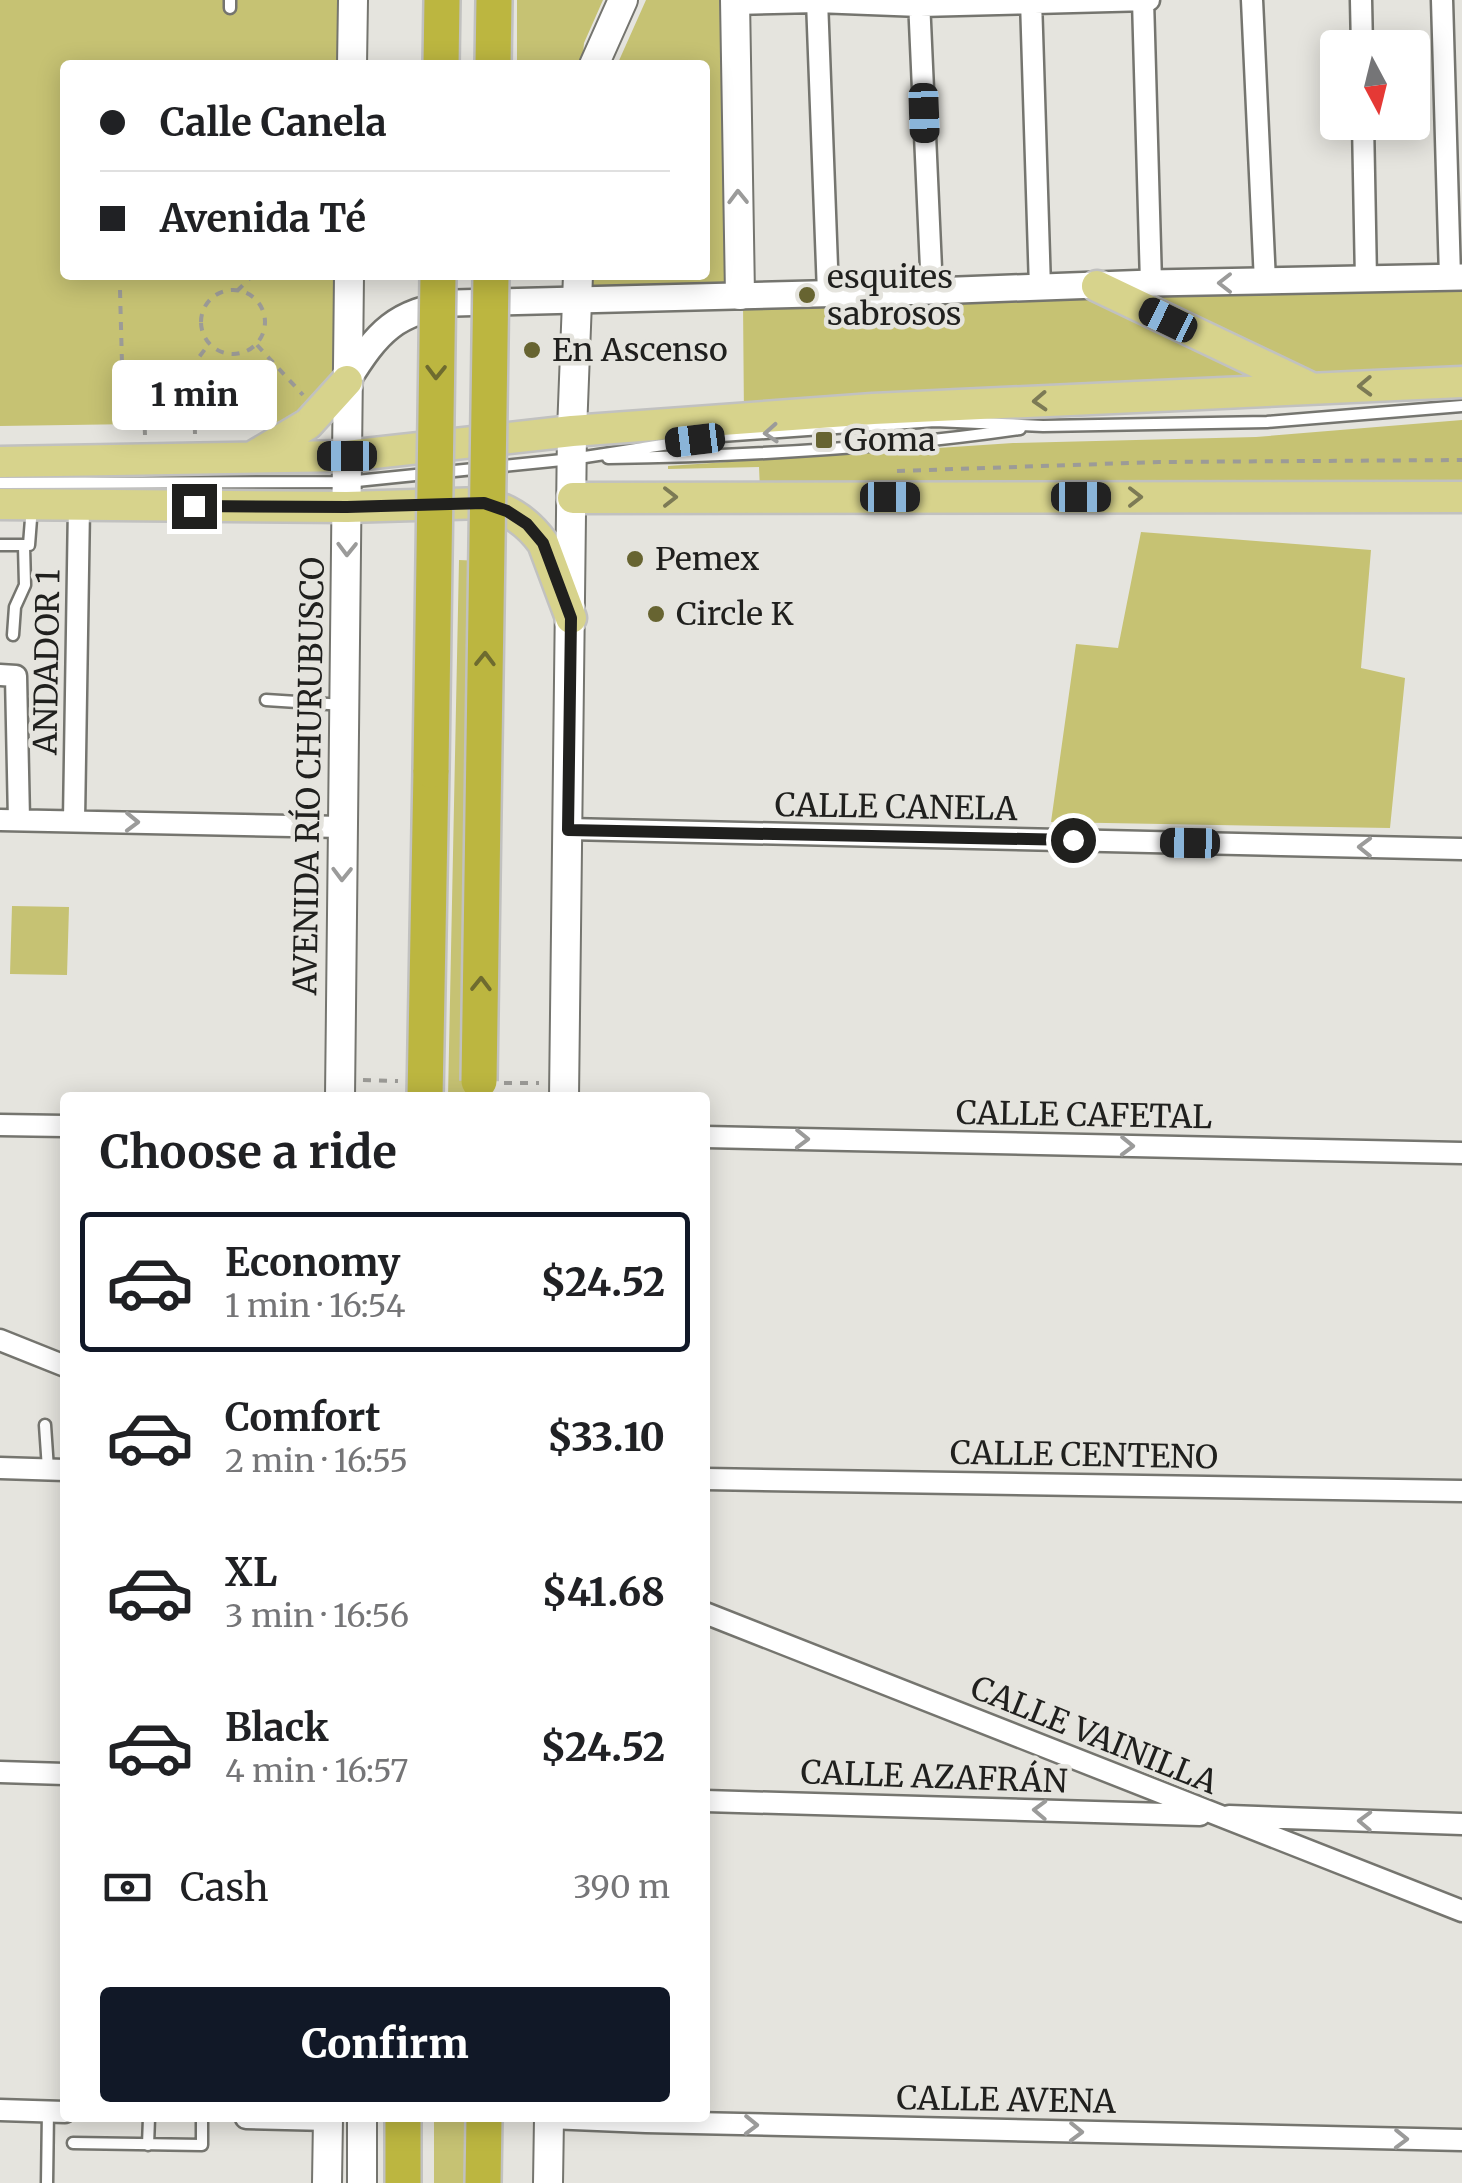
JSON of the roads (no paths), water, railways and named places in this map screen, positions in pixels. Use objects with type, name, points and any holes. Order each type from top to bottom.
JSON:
[{"type":"highway","points":[[441,60],[442,0]]},
{"type":"highway","points":[[494,0],[494,60]]},
{"type":"highway","points":[[411,1089],[431,770],[438,280]]},
{"type":"highway","points":[[487,1087],[490,280]]},
{"type":"highway","points":[[403,2183],[404,2122]]},
{"type":"highway","points":[[484,2122],[484,2183]]},
{"type":"main road","points":[[352,60],[353,0]]},
{"type":"main road","points":[[596,60],[623,0]]},
{"type":"main road","points":[[735,2],[740,294]]},
{"type":"main road","name":"AVENIDA RÍO CHURUBUSCO","points":[[340,1089],[349,280]]},
{"type":"main road","points":[[1097,286],[1312,388]]},
{"type":"main road","points":[[564,1090],[577,287]]},
{"type":"main road","points":[[251,457],[308,424],[347,381]]},
{"type":"main road","points":[[0,504],[79,506],[347,482],[572,445],[873,409],[1462,382]]},
{"type":"main road","points":[[0,462],[251,457],[347,482],[484,503],[527,524],[543,543],[571,618]]},
{"type":"main road","points":[[573,498],[1462,498]]},
{"type":"main road","points":[[327,2183],[328,2122]]},
{"type":"main road","points":[[362,2122],[362,2183]]},
{"type":"main road","points":[[548,2122],[548,2183]]},
{"type":"street","points":[[735,2],[1145,0],[1151,283]]},
{"type":"street","points":[[1252,0],[1265,282]]},
{"type":"street","points":[[1361,0],[1362,30]]},
{"type":"street","points":[[347,381],[380,334],[412,313],[432,306],[577,287],[740,294],[828,293],[1456,277],[1442,0]]},
{"type":"street","points":[[818,1],[828,293]]},
{"type":"street","points":[[1031,1],[1040,288]]},
{"type":"street","points":[[919,3],[932,291]]},
{"type":"street","points":[[1364,140],[1366,280]]},
{"type":"street","name":"ANDADOR 1","points":[[74,820],[79,506]]},
{"type":"street","points":[[8,676],[9,820],[343,827]]},
{"type":"street","name":"CALLE CANELA","points":[[568,830],[1462,849]]},
{"type":"street","points":[[0,1125],[60,1126]]},
{"type":"street","name":"CALLE CAFETAL","points":[[710,1137],[1462,1153]]},
{"type":"street","points":[[0,1340],[60,1364]]},
{"type":"street","points":[[0,1468],[56,1469]]},
{"type":"street","name":"CALLE CENTENO","points":[[710,1480],[1462,1491]]},
{"type":"street","name":"CALLE VAINILLA","points":[[710,1615],[1462,1911]]},
{"type":"street","points":[[0,1772],[60,1774]]},
{"type":"street","name":"CALLE AZAFRÁN","points":[[710,1801],[1462,1824]]},
{"type":"street","points":[[0,2110],[57,2112]]},
{"type":"street","name":"CALLE AVENA","points":[[710,2122],[1462,2140]]},
{"type":"lane","points":[[572,445],[936,421],[1043,426],[1266,422],[1462,406]]},
{"type":"lane","points":[[572,445],[742,455],[937,441],[1043,426]]},
{"type":"lane","points":[[0,482],[347,482]]},
{"type":"lane","points":[[0,545],[29,546],[32,505]]},
{"type":"lane","points":[[13,635],[14,607],[25,585],[24,546]]},
{"type":"lane","points":[[266,700],[345,705]]},
{"type":"lane","points":[[45,1425],[56,1469]]},
{"type":"lane","points":[[47,2183],[57,2112]]},
{"type":"lane","points":[[148,2145],[149,2122]]},
{"type":"lane","points":[[73,2143],[202,2145],[202,2122]]},
{"type":"place","name":"esquites sabrosos","points":[[807,295]]},
{"type":"place","name":"En Ascenso","points":[[532,350]]},
{"type":"place","name":"Goma","points":[[824,440]]},
{"type":"place","name":"Pemex","points":[[635,559]]},
{"type":"place","name":"Circle K","points":[[656,614]]}]
